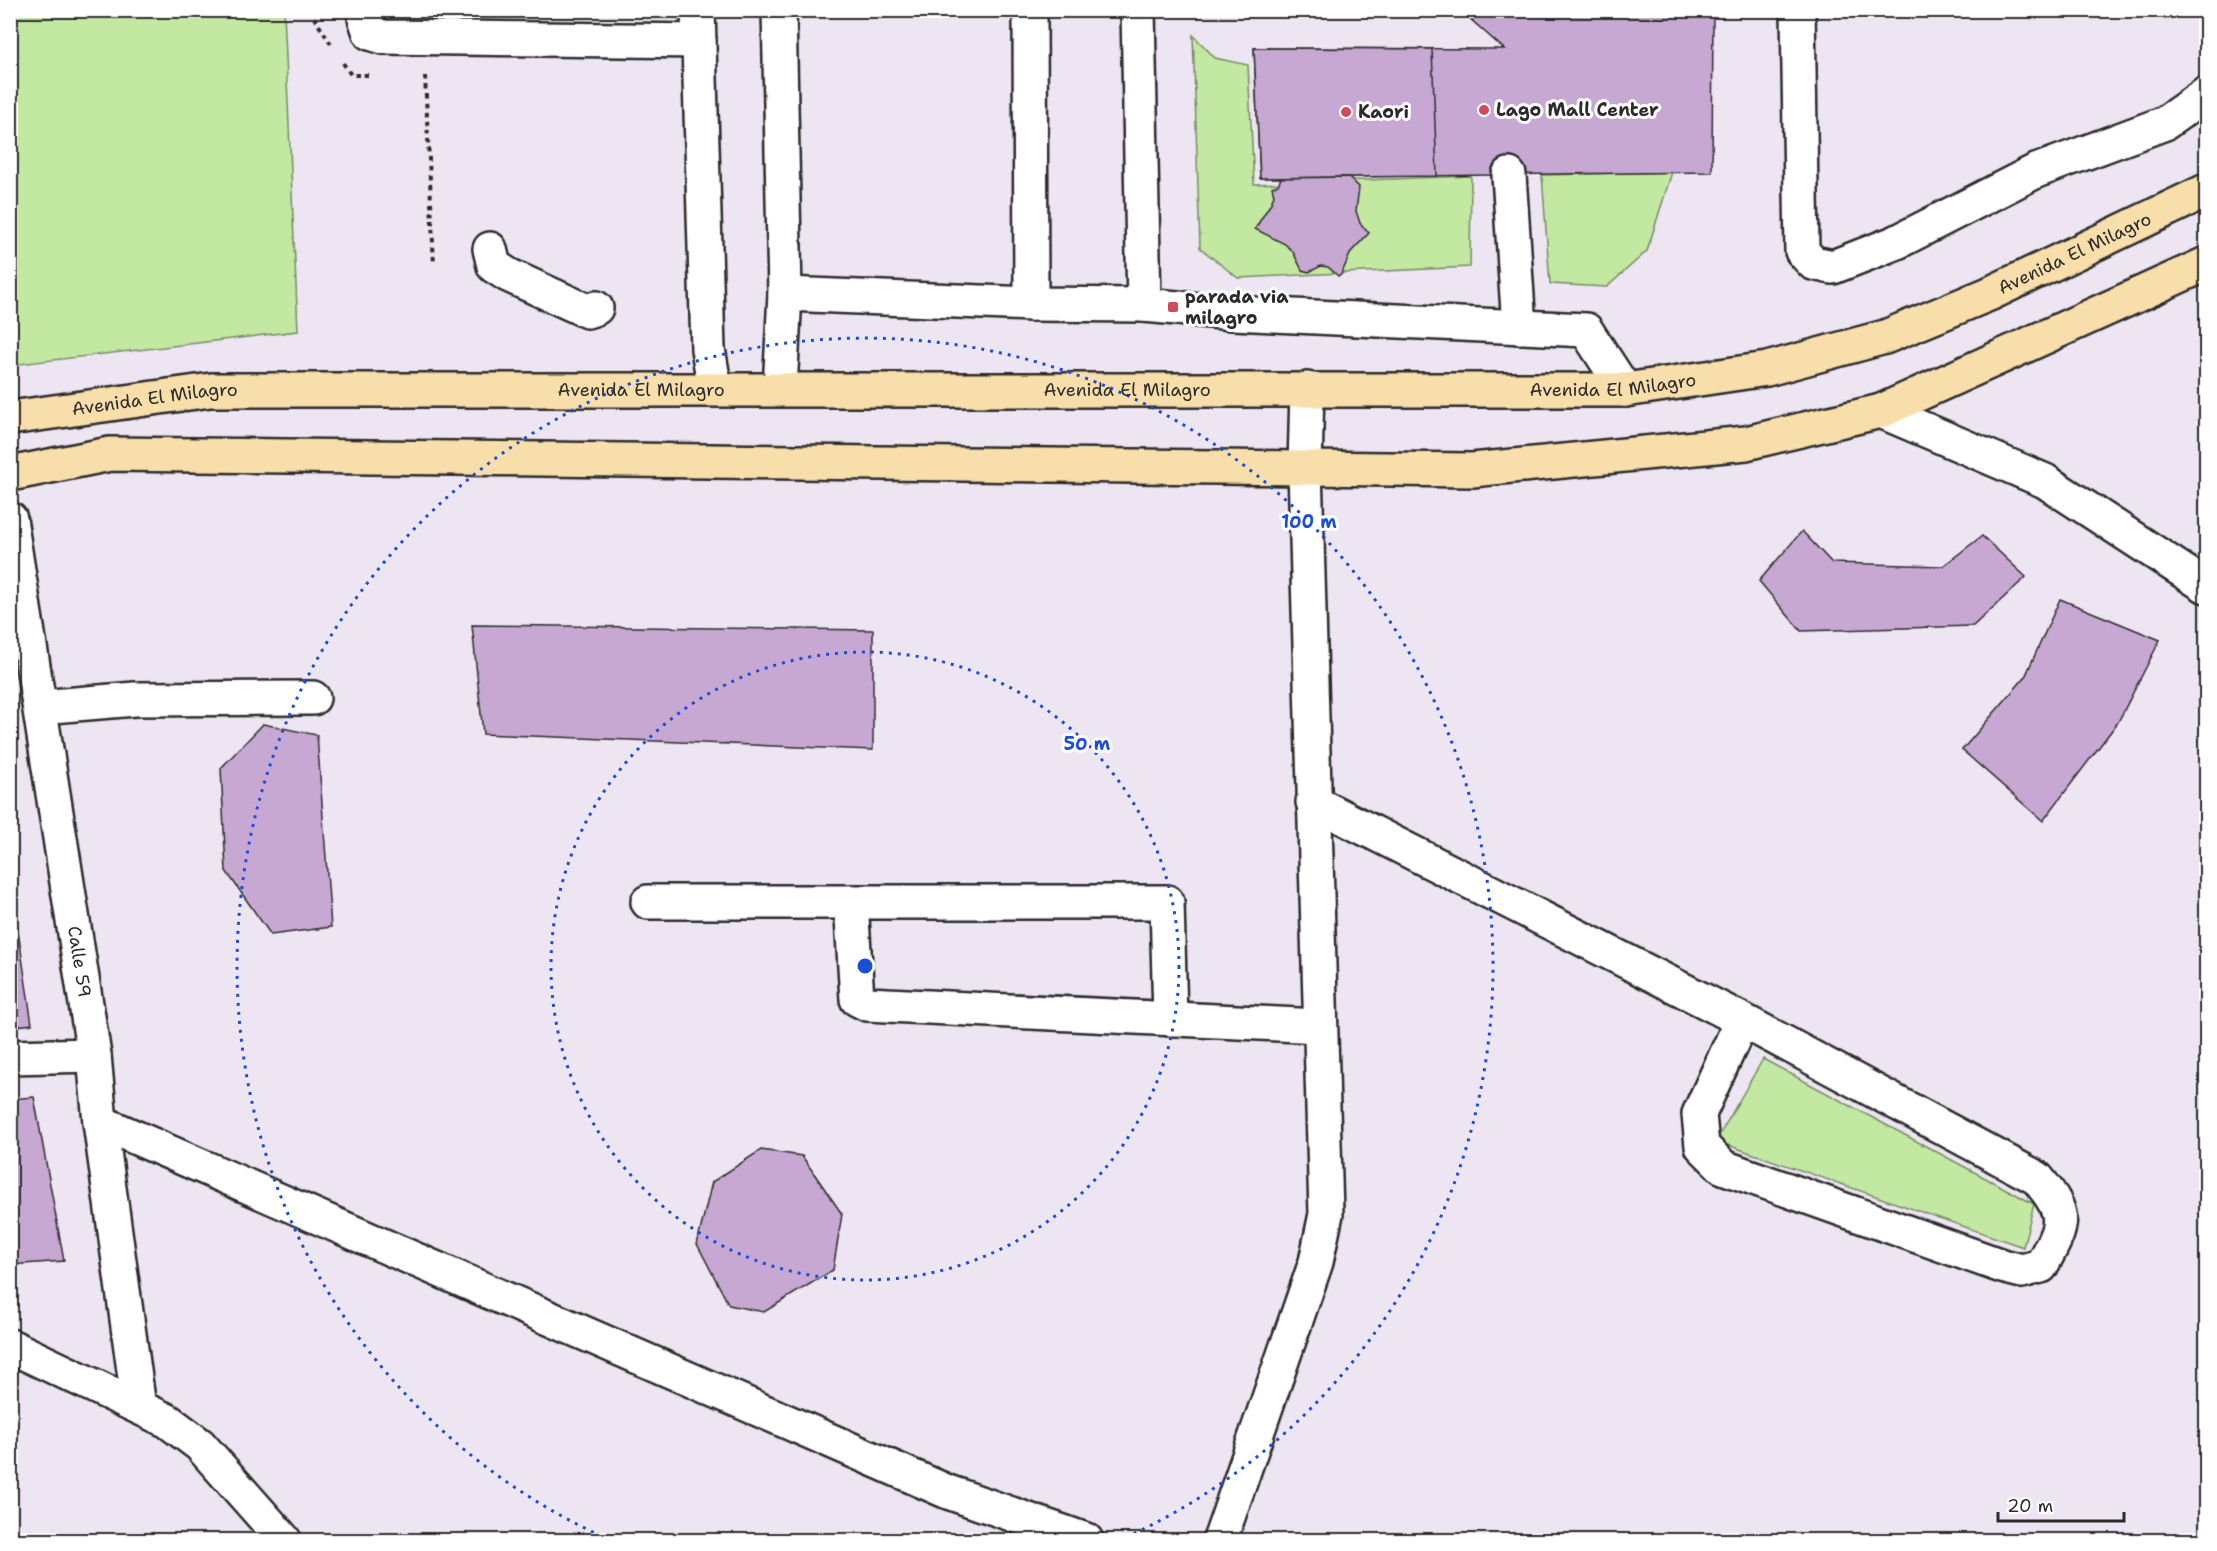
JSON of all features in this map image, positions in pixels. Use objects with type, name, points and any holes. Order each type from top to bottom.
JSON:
[{"type":"main road","name":"Avenida El Milagro","points":[[10,418],[211,390],[1625,390],[1767,369],[1885,337],[1989,294],[2206,191]]},
{"type":"main road","points":[[10,474],[110,454],[1472,470],[1746,443],[1881,411],[2206,264]]},
{"type":"street","points":[[779,10],[784,294],[780,389]]},
{"type":"street","points":[[1030,10],[1032,304]]},
{"type":"street","points":[[1138,10],[1144,305]]},
{"type":"street","points":[[1798,10],[1802,251],[1813,263],[1833,267],[1897,242],[2036,171],[2165,123],[2206,94]]},
{"type":"street","points":[[365,18],[370,33],[383,38],[698,26],[708,349],[715,389]]},
{"type":"street","points":[[1509,175],[1519,327]]},
{"type":"street","points":[[490,249],[494,266],[508,275],[587,311],[596,308]]},
{"type":"street","points":[[784,294],[1032,304],[1144,305],[1233,313],[1586,330],[1625,390]]},
{"type":"street","points":[[1220,1540],[1323,1239],[1326,1214],[1305,468],[1307,389]]},
{"type":"street","points":[[1881,411],[2045,481],[2206,586]]},
{"type":"street","name":"Calle 59","points":[[10,519],[94,1055],[100,1122],[139,1407]]},
{"type":"street","points":[[40,706],[135,699],[313,698]]},
{"type":"street","points":[[1313,802],[1742,1020],[2037,1178],[2051,1194],[2061,1213],[2056,1239],[2041,1266],[2022,1271],[2001,1266],[1723,1167],[1702,1146],[1699,1114],[1742,1020]]},
{"type":"street","points":[[648,902],[1167,902],[1170,1019]]},
{"type":"street","points":[[851,902],[857,999],[867,1004],[1320,1026]]},
{"type":"street","points":[[10,1057],[94,1055]]},
{"type":"street","points":[[100,1122],[937,1487],[1086,1540]]},
{"type":"street","points":[[10,1346],[168,1421],[200,1445],[284,1540]]},
{"type":"path","points":[[309,10],[333,47]]},
{"type":"path","points":[[339,57],[351,75],[372,75]]},
{"type":"path","points":[[414,75],[425,75],[434,264]]},
{"type":"green space","points":[[10,11],[284,11],[298,331],[11,365]]},
{"type":"green space","points":[[1193,35],[1215,58],[1248,65],[1254,184],[1471,176],[1470,267],[1238,278],[1200,248]]},
{"type":"green space","points":[[1672,172],[1647,251],[1607,287],[1550,284],[1542,175]]},
{"type":"green space","points":[[1763,1059],[2034,1204],[2023,1247],[1716,1141]]},
{"type":"building","name":"Lago Mall Center","points":[[1460,10],[1713,10],[1712,172],[1260,178],[1254,48],[1504,49]]},
{"type":"building","name":"Kaori","points":[[1254,48],[1432,49],[1437,176],[1260,178]]},
{"type":"building","points":[[1349,177],[1359,187],[1356,211],[1360,223],[1369,233],[1351,252],[1341,275],[1338,276],[1328,267],[1321,266],[1309,272],[1302,270],[1293,252],[1285,244],[1255,229],[1271,203],[1274,195],[1272,187],[1278,185],[1281,178]]},
{"type":"building","points":[[1802,531],[1832,563],[1943,566],[1982,536],[2026,577],[1973,626],[1801,631],[1759,581]]},
{"type":"building","points":[[2060,599],[2160,640],[2118,722],[2043,821],[1962,750],[2025,677]]},
{"type":"building","points":[[472,625],[873,630],[873,750],[483,734]]},
{"type":"building","points":[[263,724],[317,735],[331,927],[271,935],[226,871],[221,768]]},
{"type":"building","points":[[10,877],[32,1024],[10,1027]]},
{"type":"building","points":[[34,1097],[64,1261],[10,1265],[10,1099]]},
{"type":"building","points":[[761,1150],[802,1156],[842,1214],[833,1270],[764,1312],[729,1305],[697,1244],[712,1182]]},
{"type":"place","name":"Lago Mall Center","points":[[1484,110]]},
{"type":"place","name":"Kaori","points":[[1346,112]]},
{"type":"place","name":"parada via milagro","points":[[1173,307]]}]
